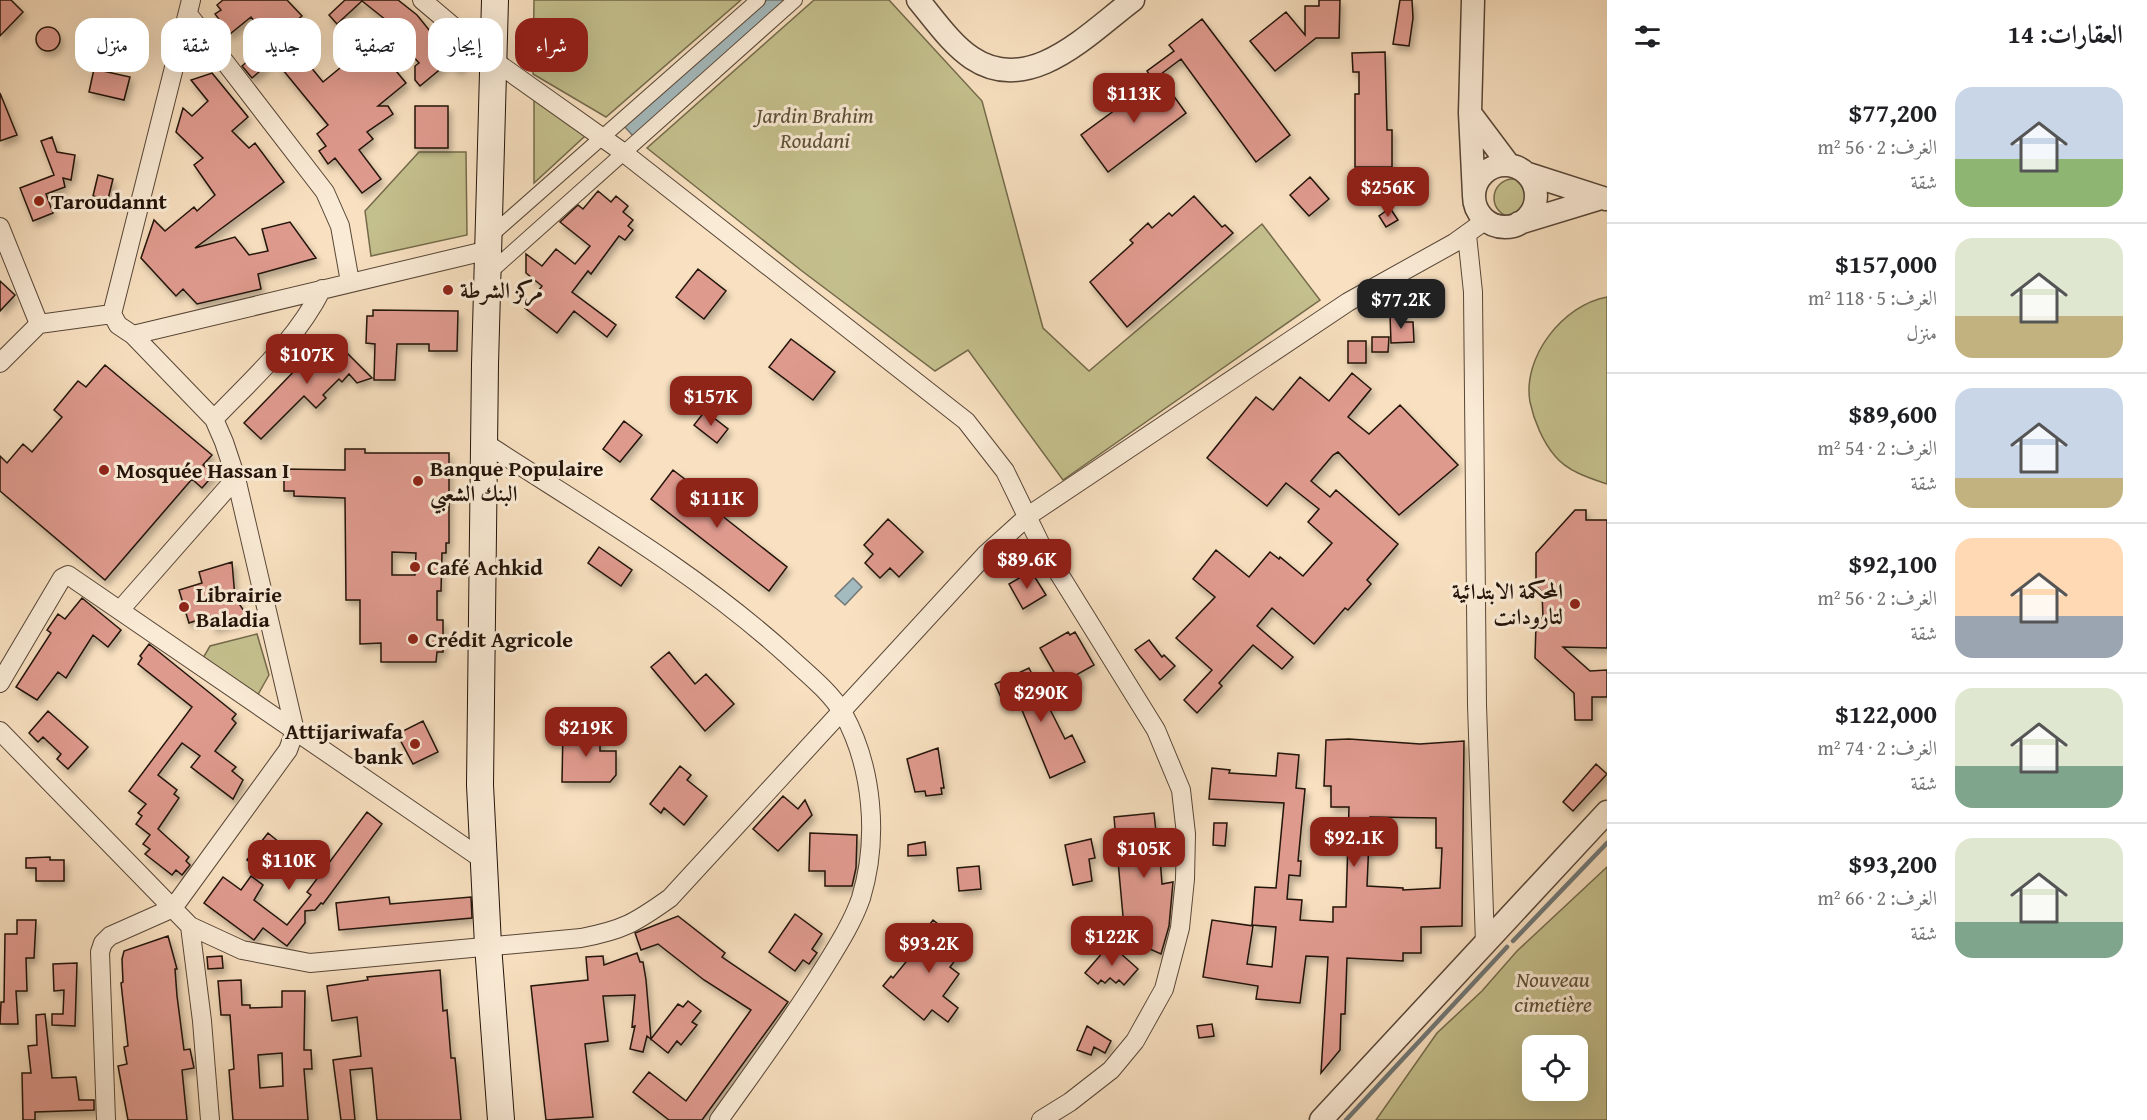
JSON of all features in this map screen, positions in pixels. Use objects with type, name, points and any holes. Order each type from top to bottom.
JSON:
[{"type":"main road","points":[[495,0],[495,18]]},
{"type":"main road","points":[[494,72],[488,254],[480,785],[488,945],[501,1120]]},
{"type":"street","points":[[422,0],[444,18]]},
{"type":"street","points":[[488,254],[603,138],[759,0]]},
{"type":"street","points":[[134,334],[350,282],[488,254],[624,153],[795,0]]},
{"type":"street","points":[[918,0],[970,57],[995,69],[1016,71],[1036,67],[1056,57],[1133,0]]},
{"type":"street","points":[[1473,0],[1470,113],[1474,195],[1478,212],[1486,220],[1507,227],[1604,199]]},
{"type":"street","points":[[190,7],[325,192],[340,226],[350,282]]},
{"type":"street","points":[[106,1120],[100,952],[110,936],[173,908],[288,750],[295,731],[236,478],[214,419],[134,334],[118,325],[112,314],[190,7]]},
{"type":"street","points":[[724,31],[740,49]]},
{"type":"street","points":[[503,66],[624,153],[966,421],[1005,471],[1046,553],[1156,730],[1181,790],[1186,834],[1185,879],[1180,928],[1164,990],[1135,1041],[1111,1070],[1071,1102],[1041,1120]]},
{"type":"street","points":[[1470,113],[1518,169],[1534,184],[1536,195],[1534,207],[1528,217],[1518,224]]},
{"type":"street","points":[[1474,195],[1477,182],[1485,172],[1496,166],[1518,169],[1604,199]]},
{"type":"street","points":[[0,731],[190,926],[242,950],[310,963],[581,938],[634,924],[670,898],[985,555],[1028,516],[1348,302],[1467,235],[1486,220]]},
{"type":"street","points":[[0,227],[39,324]]},
{"type":"street","points":[[1467,235],[1473,304],[1477,705],[1485,943]]},
{"type":"street","points":[[214,419],[292,338],[306,321],[322,290]]},
{"type":"street","points":[[0,363],[39,324],[112,314]]},
{"type":"street","points":[[485,443],[638,540],[706,588],[775,645],[828,694],[842,711],[854,737],[866,775],[871,819],[870,860],[860,899],[846,932],[803,1003],[719,1120]]},
{"type":"street","points":[[120,610],[236,478]]},
{"type":"street","points":[[0,683],[62,578],[68,575],[485,861]]},
{"type":"street","points":[[1321,1120],[1607,812]]},
{"type":"street","points":[[190,926],[202,1021],[210,1120]]},
{"type":"green space","points":[[534,0],[741,0],[606,117],[533,74],[533,72],[588,72],[588,18],[534,18]]},
{"type":"green space","name":"Jardin Brahim Roudani","points":[[814,0],[889,0],[982,101],[1043,328],[1089,371],[1262,224],[1320,300],[1063,480],[968,350],[935,371],[802,271],[647,148]]},
{"type":"green space","points":[[534,100],[585,136],[534,183]]},
{"type":"green space","points":[[419,152],[466,152],[467,235],[371,256],[365,211]]},
{"type":"green space","points":[[1513,179],[1526,185],[1532,198],[1526,211],[1513,217],[1500,211],[1494,198],[1500,185]]},
{"type":"green space","points":[[1607,297],[1607,484],[1572,470],[1555,456],[1537,424],[1530,402],[1529,385],[1532,368],[1539,351],[1561,322],[1575,310]]},
{"type":"green space","points":[[257,634],[269,675],[256,698],[203,658],[210,646]]},
{"type":"green space","name":"Nouveau cimetière","points":[[1607,867],[1607,1120],[1376,1120],[1437,1033],[1482,991],[1517,951]]},
{"type":"water","points":[[767,0],[786,0],[633,136],[624,126]]},
{"type":"water","points":[[853,578],[862,587],[845,605],[835,596]]},
{"type":"building","points":[[0,0],[11,0],[23,12],[0,36]]},
{"type":"building","points":[[223,0],[287,0],[302,16],[300,18],[243,18],[243,23],[231,33],[231,18],[218,18],[215,14],[221,10],[217,5]]},
{"type":"building","points":[[345,0],[398,0],[417,15],[428,29],[428,72],[437,72],[420,86],[415,80],[416,65],[419,63],[416,60],[416,18],[383,18],[362,1],[344,18],[333,20],[329,15]]},
{"type":"building","points":[[1319,0],[1340,0],[1339,38],[1316,38],[1275,71],[1250,41],[1286,12],[1305,35],[1305,6],[1319,6]]},
{"type":"building","points":[[1400,0],[1412,0],[1413,18],[1409,46],[1393,44]]},
{"type":"building","points":[[1202,19],[1290,135],[1256,162],[1181,59],[1153,80],[1147,71],[1174,51],[1169,45]]},
{"type":"building","points":[[48,27],[56,31],[60,39],[56,47],[48,51],[40,47],[36,39],[40,31]]},
{"type":"building","points":[[1385,52],[1387,130],[1392,130],[1392,167],[1355,167],[1355,94],[1359,94],[1359,72],[1353,72],[1352,53]]},
{"type":"building","points":[[93,72],[108,72],[130,77],[124,100],[89,92]]},
{"type":"building","points":[[247,72],[259,72],[252,78]]},
{"type":"building","points":[[285,72],[315,72],[323,82],[335,72],[397,72],[406,83],[378,106],[388,106],[393,114],[367,132],[373,139],[359,150],[381,179],[362,193],[335,158],[328,164],[319,151],[326,146],[317,134],[328,125]]},
{"type":"building","points":[[212,73],[248,117],[232,131],[249,148],[255,143],[284,182],[195,248],[235,237],[249,255],[268,251],[262,229],[290,222],[316,258],[258,274],[261,289],[197,304],[183,289],[176,296],[141,258],[154,220],[165,231],[194,207],[197,211],[215,195],[194,165],[203,158],[176,132],[183,108],[192,116],[208,101],[191,80]]},
{"type":"building","points":[[1160,77],[1186,113],[1108,172],[1081,135]]},
{"type":"building","points":[[0,93],[17,135],[0,141]]},
{"type":"building","points":[[415,106],[448,106],[448,148],[415,148]]},
{"type":"building","points":[[52,137],[57,152],[75,155],[71,180],[63,178],[65,187],[46,194],[53,213],[33,221],[20,188],[54,175],[41,141]]},
{"type":"building","points":[[98,175],[113,179],[108,199],[93,196]]},
{"type":"building","points":[[1310,177],[1329,199],[1309,216],[1290,195]]},
{"type":"building","points":[[598,191],[611,202],[616,196],[628,206],[623,212],[633,220],[628,226],[633,230],[625,240],[619,236],[591,274],[588,271],[572,292],[616,325],[607,337],[574,311],[557,333],[525,308],[542,286],[526,273],[526,254],[542,266],[556,249],[575,264],[590,246],[560,222],[578,205],[583,209]]},
{"type":"building","points":[[1194,196],[1222,227],[1225,225],[1233,233],[1127,327],[1090,282],[1133,243],[1130,240],[1148,223],[1152,228],[1169,213],[1172,216]]},
{"type":"building","points":[[1390,208],[1398,220],[1386,227],[1379,216]]},
{"type":"building","points":[[698,269],[726,291],[704,319],[676,297]]},
{"type":"building","points":[[0,281],[15,295],[0,311]]},
{"type":"building","points":[[373,310],[458,311],[457,351],[429,351],[429,344],[397,344],[395,380],[374,380],[375,344],[366,343],[367,316],[373,316]]},
{"type":"building","points":[[1390,314],[1402,314],[1402,322],[1413,322],[1414,342],[1391,343]]},
{"type":"building","points":[[329,335],[372,378],[357,383],[349,374],[342,382],[339,379],[323,395],[326,398],[316,408],[304,396],[261,439],[244,423]]},
{"type":"building","points":[[1372,337],[1389,337],[1388,352],[1372,352]]},
{"type":"building","points":[[791,339],[835,372],[813,400],[769,367]]},
{"type":"building","points":[[1348,341],[1366,341],[1366,363],[1348,363]]},
{"type":"building","name":"Mosquée Hassan I","points":[[105,365],[212,455],[203,465],[214,474],[202,488],[192,479],[105,580],[0,491],[0,456],[7,463],[23,444],[32,452],[62,417],[54,410],[78,381],[86,387]]},
{"type":"building","points":[[1352,373],[1371,389],[1348,417],[1369,434],[1400,405],[1458,465],[1399,515],[1338,452],[1333,455],[1311,481],[1330,497],[1336,490],[1398,544],[1367,580],[1371,584],[1348,610],[1345,608],[1314,644],[1272,608],[1257,626],[1293,657],[1282,669],[1253,645],[1219,683],[1222,686],[1197,713],[1184,700],[1212,670],[1176,638],[1215,597],[1193,579],[1216,550],[1249,577],[1270,552],[1279,559],[1280,557],[1303,576],[1332,543],[1308,522],[1319,509],[1286,483],[1267,506],[1207,458],[1256,397],[1273,410],[1300,377],[1329,401]]},
{"type":"building","points":[[705,411],[728,429],[717,443],[694,425]]},
{"type":"building","points":[[624,421],[642,435],[620,462],[603,449]]},
{"type":"building","points":[[345,449],[365,449],[365,453],[449,453],[449,543],[446,543],[446,553],[442,553],[441,591],[437,591],[437,620],[443,620],[443,652],[437,652],[436,662],[381,662],[381,643],[360,644],[360,600],[346,600],[345,498],[294,496],[294,491],[284,491],[284,469],[345,470]],"holes":[[[392,552],[416,553],[415,575],[392,575]]]},
{"type":"building","points":[[673,470],[725,510],[721,515],[787,567],[769,591],[651,499]]},
{"type":"building","name":"المحكمة الابتدائية لتارودانت","points":[[1575,510],[1586,510],[1586,520],[1607,520],[1607,648],[1563,647],[1590,671],[1607,670],[1607,697],[1592,697],[1592,720],[1575,720],[1574,693],[1535,658],[1536,625],[1543,617],[1542,592],[1536,586],[1536,553]]},
{"type":"building","points":[[888,519],[923,552],[899,577],[890,568],[880,578],[865,563],[873,554],[864,545]]},
{"type":"building","points":[[599,547],[632,570],[621,586],[588,563]]},
{"type":"building","points":[[232,562],[235,598],[249,618],[214,628],[210,616],[189,623],[179,590],[202,583],[199,572]]},
{"type":"building","points":[[1031,571],[1046,595],[1023,609],[1009,584]]},
{"type":"building","points":[[82,598],[121,630],[108,647],[93,635],[66,678],[58,672],[37,700],[16,687],[51,633],[47,630],[58,614],[65,619]]},
{"type":"building","points":[[1068,632],[1070,635],[1075,632],[1094,665],[1076,675],[1081,684],[1066,693],[1040,648]]},
{"type":"building","points":[[1149,640],[1162,657],[1164,655],[1175,666],[1160,680],[1135,650]]},
{"type":"building","points":[[149,644],[236,714],[232,719],[236,723],[215,751],[236,767],[232,771],[243,780],[233,799],[191,767],[200,756],[182,743],[158,775],[177,790],[174,794],[179,798],[158,829],[189,857],[186,861],[190,865],[182,875],[176,870],[172,875],[145,854],[150,849],[143,844],[150,835],[136,824],[142,816],[138,813],[146,804],[129,791],[192,707],[138,664],[142,658],[140,656]]},
{"type":"building","points":[[669,652],[695,684],[706,674],[734,704],[705,731],[651,667]]},
{"type":"building","points":[[1029,668],[1065,739],[1072,735],[1085,762],[1050,778],[1017,698],[1004,704],[995,684]]},
{"type":"building","points":[[48,711],[88,747],[68,769],[57,759],[61,754],[43,737],[38,742],[29,733]]},
{"type":"building","points":[[423,721],[438,752],[413,764],[397,734]]},
{"type":"building","points":[[563,729],[600,730],[600,751],[616,751],[616,775],[610,782],[562,782]]},
{"type":"building","points":[[1349,739],[1420,744],[1464,741],[1462,926],[1421,927],[1421,953],[1403,953],[1403,961],[1347,958],[1345,1014],[1341,1014],[1340,1050],[1321,1073],[1328,957],[1306,956],[1300,1003],[1256,999],[1258,986],[1203,977],[1212,920],[1253,926],[1247,964],[1272,967],[1276,927],[1252,925],[1255,887],[1276,888],[1284,803],[1209,799],[1212,768],[1230,770],[1229,773],[1276,776],[1278,753],[1299,755],[1296,788],[1305,789],[1298,861],[1301,861],[1300,876],[1289,875],[1287,899],[1302,900],[1300,920],[1333,922],[1333,907],[1346,907],[1349,807],[1331,807],[1331,786],[1324,786],[1326,740]],"holes":[[[1370,817],[1436,818],[1436,848],[1442,848],[1440,888],[1403,890],[1403,888],[1367,886]]]},
{"type":"building","points":[[938,748],[944,788],[941,788],[942,794],[926,796],[925,791],[915,792],[907,759]]},
{"type":"building","points":[[1596,764],[1607,774],[1573,811],[1563,802]]},
{"type":"building","points":[[680,766],[691,775],[687,780],[707,796],[684,825],[664,808],[661,813],[650,804]]},
{"type":"building","points":[[783,796],[798,809],[805,800],[812,815],[778,851],[753,829]]},
{"type":"building","points":[[367,812],[382,824],[323,904],[321,903],[315,910],[305,911],[305,923],[287,946],[263,928],[254,940],[204,903],[223,877],[241,890],[251,876],[263,885],[254,900],[287,925],[311,895],[307,892]]},
{"type":"building","points":[[1154,813],[1156,832],[1173,830],[1174,849],[1174,855],[1160,857],[1162,884],[1173,882],[1169,926],[1161,954],[1125,938],[1114,817]]},
{"type":"building","points":[[1214,823],[1227,823],[1225,846],[1213,845]]},
{"type":"building","points":[[268,833],[285,847],[277,857],[272,853],[259,870],[247,860]]},
{"type":"building","points":[[810,833],[857,835],[856,868],[852,886],[825,886],[825,871],[809,871]]},
{"type":"building","points":[[1091,839],[1095,858],[1089,859],[1092,881],[1073,885],[1065,845]]},
{"type":"building","points":[[925,842],[926,855],[908,856],[908,845]]},
{"type":"building","points":[[50,857],[50,860],[64,860],[64,881],[36,881],[36,868],[26,868],[26,858]]},
{"type":"building","points":[[979,866],[981,889],[959,891],[957,868]]},
{"type":"building","points":[[389,897],[390,904],[471,897],[472,918],[339,930],[336,903]]},
{"type":"building","points":[[795,914],[822,934],[812,949],[817,953],[809,964],[803,960],[795,971],[769,952]]},
{"type":"building","points":[[678,916],[725,953],[722,957],[788,1002],[702,1120],[669,1120],[633,1092],[649,1072],[686,1101],[751,1010],[704,980],[658,944],[641,950],[635,933]]},
{"type":"building","points":[[17,920],[36,920],[34,958],[26,958],[27,991],[16,991],[18,1024],[0,1024],[1,1002],[4,1002],[5,934],[17,934]]},
{"type":"building","points":[[933,920],[966,946],[950,967],[959,974],[943,996],[958,1008],[948,1022],[932,1010],[924,1020],[883,986],[891,976],[893,978],[914,952],[911,949]]},
{"type":"building","points":[[168,936],[177,969],[175,969],[177,996],[184,1050],[190,1049],[194,1068],[182,1070],[187,1120],[128,1120],[118,1066],[127,1064],[124,1047],[128,1046],[121,983],[123,982],[122,959],[124,951]]},
{"type":"building","points":[[1110,944],[1138,969],[1124,985],[1119,980],[1116,983],[1110,978],[1105,983],[1101,980],[1098,984],[1085,973]]},
{"type":"building","points":[[637,953],[640,962],[643,962],[646,980],[651,1039],[678,1004],[683,1007],[688,1001],[701,1011],[692,1022],[697,1025],[681,1045],[677,1041],[668,1053],[647,1036],[643,1052],[630,1049],[635,1026],[632,1027],[635,995],[603,996],[608,1041],[585,1044],[593,1117],[546,1120],[531,986],[588,980],[586,957],[603,956],[604,965]]},
{"type":"building","points":[[222,956],[223,968],[208,969],[207,957]]},
{"type":"building","points":[[77,963],[75,1026],[52,1025],[52,1014],[63,1014],[64,990],[54,991],[53,964]]},
{"type":"building","points":[[440,970],[443,1011],[447,1010],[451,1058],[455,1058],[461,1120],[377,1120],[372,1068],[350,1070],[355,1120],[341,1120],[333,1060],[361,1056],[357,1017],[332,1021],[327,986],[368,980],[367,977]]},
{"type":"building","points":[[241,980],[242,1005],[250,1005],[250,1008],[282,1007],[282,991],[305,991],[304,1050],[311,1050],[312,1069],[304,1069],[308,1120],[233,1120],[229,1070],[234,1069],[230,1015],[221,1015],[218,981]],"holes":[[[282,1053],[283,1086],[260,1088],[258,1055]]]},
{"type":"building","points":[[45,1014],[52,1078],[76,1077],[79,1100],[94,1100],[94,1110],[35,1112],[35,1120],[23,1120],[22,1073],[31,1073],[28,1046],[37,1045],[36,1015]]},
{"type":"building","points":[[1212,1024],[1214,1036],[1199,1038],[1197,1026]]},
{"type":"building","points":[[1087,1026],[1111,1041],[1105,1053],[1094,1047],[1091,1055],[1077,1050]]},
{"type":"waterway","points":[[1513,941],[1607,843]]},
{"type":"waterway","points":[[1346,1120],[1507,947]]},
{"type":"place","name":"Taroudannt","points":[[39,201]]},
{"type":"place","name":"مركز الشرطة","points":[[448,290]]},
{"type":"place","name":"Mosquée Hassan I","points":[[104,470]]},
{"type":"place","name":"Banque Populaire البنك الشعبي","points":[[418,481]]},
{"type":"place","name":"Café Achkid","points":[[415,567]]},
{"type":"place","name":"المحكمة الابتدائية لتارودانت","points":[[1575,604]]},
{"type":"place","name":"Librairie Baladia","points":[[184,607]]},
{"type":"place","name":"Crédit Agricole","points":[[413,639]]},
{"type":"place","name":"Attijariwafa bank","points":[[415,744]]}]
